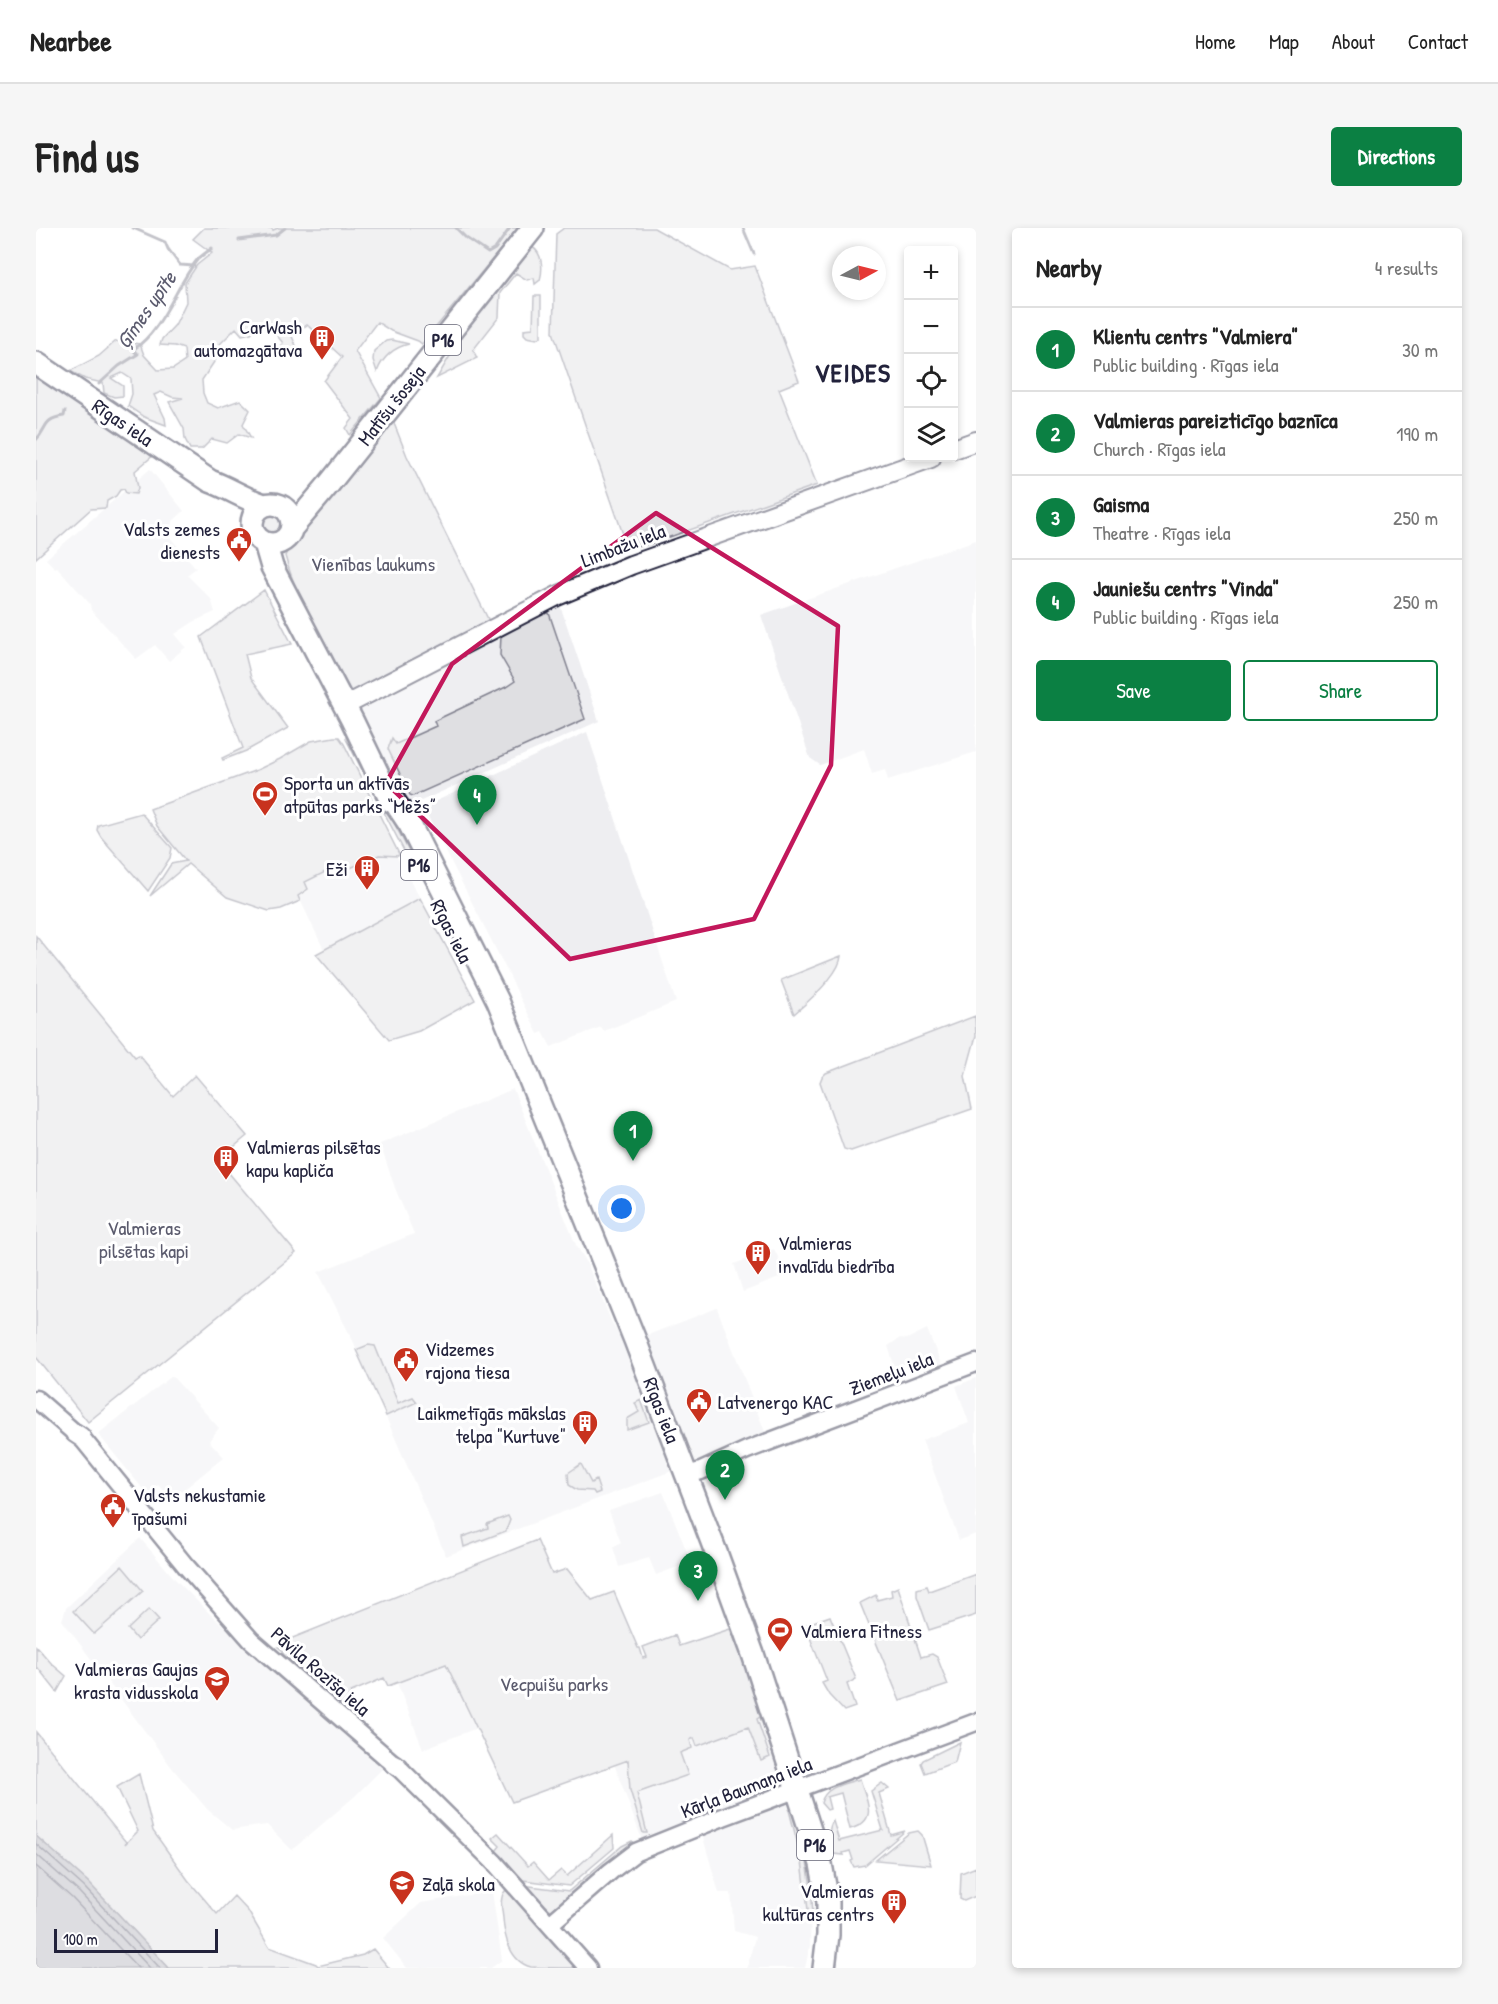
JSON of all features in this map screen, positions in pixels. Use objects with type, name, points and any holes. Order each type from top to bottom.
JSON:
[{"type":"main road","name":"Matīšu šoseja","points":[[280,537],[318,498],[533,228]]},
{"type":"main road","name":"Rīgas iela","points":[[36,363],[210,481],[250,501],[272,506]]},
{"type":"main road","points":[[958,448],[976,441]]},
{"type":"main road","name":"Limbažu iela","points":[[344,706],[557,596],[631,565],[920,462]]},
{"type":"main road","name":"Matīšu šoseja","points":[[272,506],[304,499],[339,469]]},
{"type":"main road","name":"Rīgas iela","points":[[210,481],[219,493],[241,510],[251,524]]},
{"type":"main road","points":[[251,524],[257,510],[272,506]]},
{"type":"main road","name":"P16","points":[[251,524],[258,539],[280,537],[290,514],[272,506]]},
{"type":"main road","name":"Rīgas iela","points":[[280,537],[272,567],[286,590],[386,789],[401,829],[487,999],[511,1036],[566,1168],[687,1475],[753,1654],[821,1864],[828,1902],[828,1933],[824,1968]]},
{"type":"main road","name":"Rīgas iela","points":[[797,1790],[815,1869],[819,1898],[817,1939],[812,1968]]},
{"type":"street","name":"Ziemeļu iela","points":[[687,1475],[976,1363]]},
{"type":"street","name":"Pāvila Rozīša iela","points":[[36,1399],[78,1435],[251,1640],[396,1765],[495,1863],[588,1968]]},
{"type":"street","name":"Kārļa Baumaņa iela","points":[[549,1924],[636,1852],[976,1722]]},
{"type":"highlighted area","points":[[656,513],[838,626],[831,765],[754,919],[570,959],[386,783],[452,664]]},
{"type":"shaded area","points":[[150,469],[184,511],[172,522],[169,536],[196,568],[187,575],[211,599],[215,612],[175,634],[186,647],[169,661],[155,645],[136,659],[91,610],[90,604],[57,567],[55,568],[46,559]]},
{"type":"shaded area","points":[[976,540],[976,752],[888,780],[885,770],[872,774],[864,749],[820,765],[810,758],[761,615]]},
{"type":"shaded area","points":[[557,596],[599,721],[401,810],[352,720],[359,697]]},
{"type":"shaded area","points":[[587,732],[676,1002],[604,1031],[601,1027],[551,1047],[543,1032],[538,1034],[423,807]]},
{"type":"shaded area","points":[[388,841],[420,898],[324,950],[294,887]]},
{"type":"shaded area","points":[[513,1089],[576,1245],[586,1261],[613,1325],[622,1340],[672,1471],[446,1556],[354,1343],[318,1272],[414,1234],[380,1144]]},
{"type":"shaded area","points":[[774,1249],[787,1275],[743,1292],[734,1264]]},
{"type":"shaded area","points":[[717,1308],[769,1442],[687,1475],[635,1340]]},
{"type":"shaded area","points":[[927,1329],[943,1369],[929,1373],[923,1358],[895,1368],[888,1346],[900,1338],[907,1339]]},
{"type":"shaded area","points":[[172,1376],[219,1428],[209,1441],[224,1457],[171,1500],[158,1485],[147,1494],[98,1434]]},
{"type":"shaded area","points":[[976,1378],[976,1534],[959,1540],[922,1440],[969,1423],[956,1386]]},
{"type":"shaded area","points":[[663,1492],[691,1562],[656,1575],[649,1558],[619,1567],[613,1547],[621,1543],[609,1511]]},
{"type":"shaded area","name":"Valmieras Gaujas krasta vidusskola","points":[[140,1538],[174,1578],[210,1614],[384,1767],[355,1796],[292,1850],[267,1825],[232,1830],[207,1809],[173,1769],[62,1620],[66,1608]]},
{"type":"shaded area","points":[[446,1664],[477,1728],[423,1749],[397,1683]]},
{"type":"shaded area","points":[[763,1716],[797,1789],[645,1848],[614,1764]]},
{"type":"shaded area","points":[[787,1803],[805,1865],[811,1904],[810,1946],[805,1968],[747,1968],[755,1937],[734,1931],[731,1893],[719,1893],[701,1831]]},
{"type":"shaded area","points":[[492,1891],[502,1960],[491,1968],[407,1968],[383,1938],[421,1903]]},
{"type":"green space","points":[[204,228],[271,228],[273,230],[278,228],[518,228],[422,344],[391,331],[377,322],[355,351],[381,398],[350,435],[346,428],[353,419],[324,381],[342,357],[307,325],[291,334],[297,348],[288,359],[279,347],[283,343],[265,321],[251,333],[242,335],[236,328],[220,344],[220,353],[202,380],[207,403],[218,408],[240,400],[250,410],[243,424],[251,438],[239,434],[227,443],[212,439],[202,449],[190,449],[185,439],[184,429],[169,402],[183,398],[172,397],[161,392],[154,395],[166,425],[144,417],[128,406],[132,394],[131,379],[122,373],[111,378],[123,386],[123,396],[114,397],[104,393],[103,383],[85,379],[70,371],[99,356],[116,341],[140,344],[144,355],[158,370],[173,369],[185,361],[184,349],[160,345],[162,339],[175,325],[186,302],[185,283],[197,265],[212,253],[193,239]]},
{"type":"green space","points":[[564,228],[654,228],[730,270],[755,266],[799,381],[779,389],[817,485],[650,544],[637,547],[626,543],[553,332],[556,234]]},
{"type":"green space","points":[[532,247],[540,257],[542,271],[540,280],[535,284],[534,278],[527,280],[516,273],[500,293],[499,317],[473,350],[477,358],[437,378],[461,337]]},
{"type":"green space","points":[[534,296],[541,296],[541,337],[537,339],[524,334],[524,329],[533,328]]},
{"type":"green space","points":[[386,341],[409,344],[389,354],[377,372],[373,360],[374,351]]},
{"type":"green space","points":[[36,363],[162,448],[135,471],[138,488],[136,494],[126,493],[124,489],[120,490],[116,496],[107,501],[106,508],[91,509],[36,558]]},
{"type":"green space","name":"Vienības laukums","points":[[390,418],[490,623],[352,695],[346,683],[343,683],[311,621],[296,589],[285,556],[297,531]]},
{"type":"green space","points":[[271,512],[280,515],[283,524],[280,533],[271,536],[262,533],[259,524],[262,515]]},
{"type":"green space","points":[[264,590],[292,644],[245,654],[251,678],[288,728],[246,751],[223,760],[222,758],[243,748],[201,637]]},
{"type":"green space","points":[[549,613],[585,719],[413,796],[410,795],[388,749],[392,738],[396,744],[436,726],[434,721],[515,681],[500,655],[501,636],[541,614]]},
{"type":"green space","points":[[348,734],[419,871],[416,874],[346,739]]},
{"type":"green space","name":"Sporta un aktīvās atpūtas parks “Mežs”","points":[[339,737],[344,744],[398,856],[379,855],[346,870],[339,865],[305,882],[308,889],[298,896],[300,901],[269,911],[227,897],[188,864],[150,896],[171,864],[186,861],[157,826],[150,809],[257,770],[311,741]]},
{"type":"green space","points":[[141,813],[172,848],[170,858],[148,891],[97,830],[98,825]]},
{"type":"green space","points":[[420,898],[475,1000],[419,1031],[389,1040],[316,954]]},
{"type":"green space","name":"Valmieras pilsētas kapi","points":[[36,936],[135,1057],[139,1055],[173,1096],[195,1075],[247,1136],[218,1160],[296,1253],[88,1422],[36,1357]]},
{"type":"green space","points":[[841,956],[829,979],[794,1014],[781,980]]},
{"type":"green space","points":[[975,1016],[976,1036],[965,1076],[972,1109],[851,1151],[844,1149],[820,1082],[822,1077],[826,1073]]},
{"type":"green space","points":[[368,1345],[375,1346],[398,1403],[413,1397],[417,1402],[386,1416],[356,1350]]},
{"type":"green space","points":[[641,1400],[649,1422],[627,1430],[627,1419],[639,1412],[635,1403]]},
{"type":"green space","points":[[581,1464],[591,1483],[596,1480],[600,1492],[595,1494],[593,1491],[577,1490],[569,1485],[568,1473]]},
{"type":"green space","points":[[508,1516],[510,1520],[506,1531],[464,1547],[462,1537],[488,1528],[487,1524]]},
{"type":"green space","name":"Vecpuišu parks","points":[[537,1540],[552,1574],[567,1569],[592,1600],[614,1592],[643,1658],[647,1657],[643,1647],[675,1635],[679,1646],[730,1629],[784,1775],[780,1774],[760,1717],[757,1719],[770,1757],[761,1761],[748,1727],[697,1746],[694,1738],[690,1740],[692,1748],[680,1753],[688,1775],[637,1793],[647,1833],[643,1833],[630,1790],[628,1760],[512,1802],[446,1664],[388,1686],[384,1678],[351,1692],[344,1707],[283,1654],[278,1647],[284,1646],[285,1641]]},
{"type":"green space","points":[[122,1566],[143,1591],[94,1634],[73,1611]]},
{"type":"green space","points":[[976,1574],[976,1615],[929,1630],[917,1596],[917,1589],[927,1586],[929,1591]]},
{"type":"green space","points":[[898,1587],[921,1657],[932,1654],[937,1657],[948,1685],[900,1701],[860,1603],[876,1595],[877,1600],[892,1596],[891,1590]]},
{"type":"green space","points":[[149,1609],[159,1620],[137,1640],[128,1629]]},
{"type":"green space","points":[[830,1616],[856,1679],[847,1684],[855,1707],[844,1711],[829,1695],[822,1683],[827,1681],[805,1625]]},
{"type":"green space","points":[[36,1646],[66,1676],[57,1692],[38,1668],[36,1669]]},
{"type":"green space","points":[[36,1732],[126,1842],[125,1844],[138,1831],[117,1787],[139,1774],[153,1831],[188,1880],[217,1914],[234,1896],[248,1911],[269,1947],[318,1966],[363,1955],[373,1949],[389,1968],[169,1968],[88,1882],[36,1836]]},
{"type":"green space","points":[[960,1742],[955,1762],[925,1773],[921,1763],[923,1760]]},
{"type":"green space","points":[[860,1779],[867,1802],[868,1815],[865,1821],[850,1829],[841,1793],[827,1797],[830,1809],[827,1810],[821,1803],[823,1797],[831,1789]]},
{"type":"green space","points":[[882,1783],[889,1789],[879,1793],[891,1835],[905,1831],[865,1865],[854,1867],[850,1851],[843,1853],[844,1855],[834,1854],[830,1837],[831,1825],[833,1821],[839,1841],[883,1830],[871,1791]]},
{"type":"green space","points":[[794,1809],[808,1864],[813,1922],[809,1918],[802,1861],[789,1810]]},
{"type":"green space","points":[[918,1831],[922,1835],[931,1865],[876,1860],[909,1833]]},
{"type":"green space","points":[[498,1833],[528,1866],[533,1862],[549,1880],[561,1870],[567,1876],[613,1835],[614,1848],[569,1886],[523,1880],[496,1851],[500,1846],[492,1838]]},
{"type":"green space","points":[[632,1841],[634,1844],[625,1849],[552,1911],[547,1907],[543,1911],[522,1885],[569,1891],[622,1846]]},
{"type":"green space","points":[[976,1867],[976,1896],[964,1901],[960,1899],[961,1873]]},
{"type":"green space","points":[[505,1891],[510,1891],[578,1968],[531,1967],[518,1960],[513,1954],[505,1933],[501,1904]]},
{"type":"water","points":[[36,1836],[88,1882],[169,1968],[36,1968]]},
{"type":"waterway","points":[[133,228],[165,242],[180,265],[194,266]]},
{"type":"waterway","name":"Ģīmes upīte","points":[[239,240],[276,235],[285,228]]},
{"type":"waterway","name":"Ģīmes upīte","points":[[456,228],[488,253],[495,249],[510,228]]},
{"type":"waterway","points":[[743,228],[754,254]]},
{"type":"waterway","name":"Ģīmes upīte","points":[[99,384],[119,366],[138,354],[134,349],[153,331],[197,260],[212,248]]},
{"type":"waterway","name":"Ģīmes upīte","points":[[36,440],[46,425],[52,419],[64,416],[65,411]]},
{"type":"place","name":"CarWash automazgātava","points":[[322,361]]},
{"type":"place","name":"Valsts zemes dienests","points":[[239,563]]},
{"type":"place","name":"Sporta un aktīvās atpūtas parks “Mežs”","points":[[265,817]]},
{"type":"place","name":"Jauniešu centrs \"Vinda\"","points":[[477,825]]},
{"type":"place","name":"Eži","points":[[367,891]]},
{"type":"place","name":"Klientu centrs \"Valmiera\"","points":[[633,1161]]},
{"type":"place","name":"Valmieras pilsētas kapu kapliča","points":[[226,1181]]},
{"type":"place","name":"Valmieras invalīdu biedrība","points":[[758,1276]]},
{"type":"place","name":"Vidzemes rajona tiesa","points":[[406,1383]]},
{"type":"place","name":"Latvenergo KAC","points":[[699,1424]]},
{"type":"place","name":"Laikmetīgās mākslas telpa \"Kurtuve\"","points":[[585,1446]]},
{"type":"place","name":"Valmieras pareizticīgo baznīca","points":[[725,1500]]},
{"type":"place","name":"Valsts nekustamie īpašumi","points":[[113,1529]]},
{"type":"place","name":"Gaisma","points":[[698,1601]]},
{"type":"place","name":"Valmiera Fitness","points":[[780,1653]]},
{"type":"place","name":"Valmieras Gaujas krasta vidusskola","points":[[217,1702]]},
{"type":"place","name":"Zaļā skola","points":[[402,1906]]},
{"type":"place","name":"Valmieras kultūras centrs","points":[[894,1925]]},
{"type":"district","name":"VEIDES","points":[[853,372]]}]
